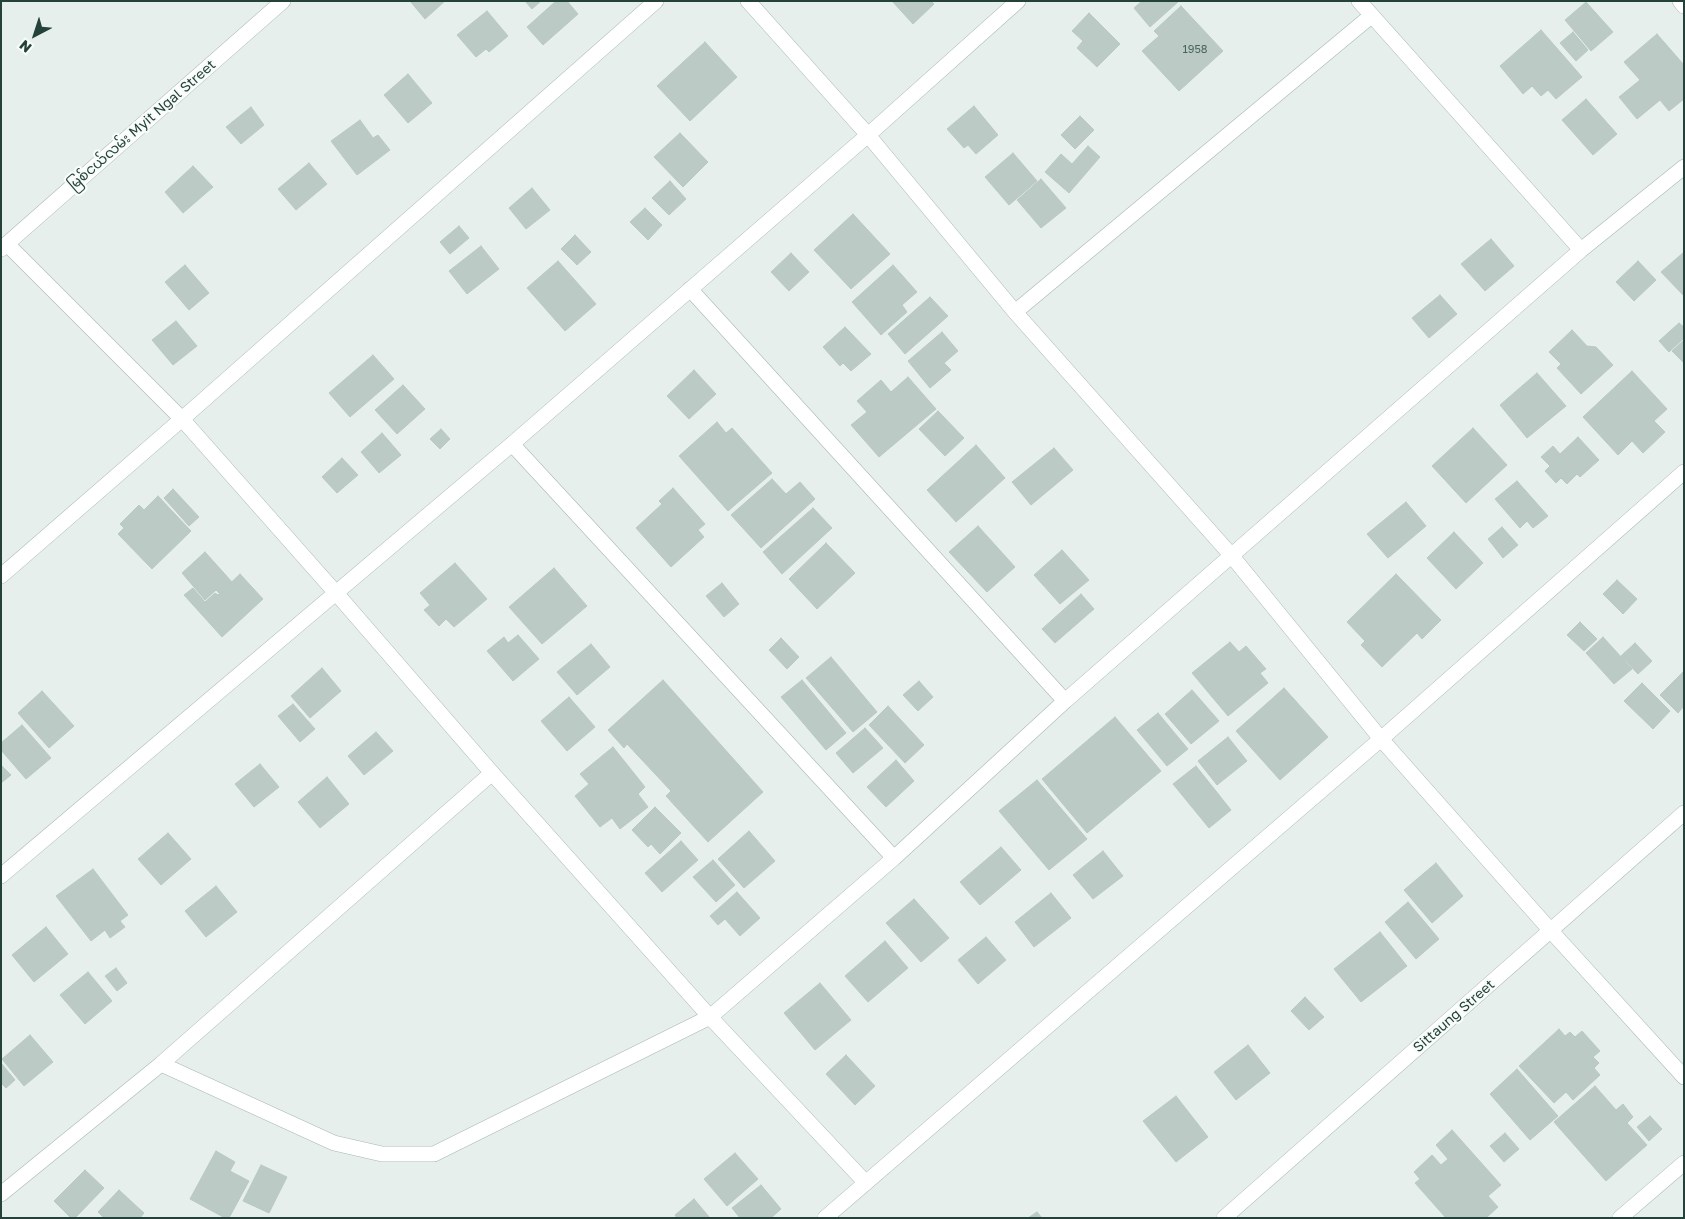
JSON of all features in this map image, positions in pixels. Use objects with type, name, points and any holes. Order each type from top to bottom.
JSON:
[{"type":"street","name":"မြစ်ငယ်လမ်း Myit Ngal Street","points":[[4,246],[283,1]]},
{"type":"street","points":[[1,576],[656,1]]},
{"type":"street","points":[[748,1],[868,135],[1015,312],[1230,555],[1381,739],[1551,931],[1684,1077]]},
{"type":"street","points":[[1,876],[512,444],[868,135],[1018,1]]},
{"type":"street","points":[[1358,1],[1580,250]]},
{"type":"street","points":[[1680,1],[1684,6]]},
{"type":"street","points":[[1015,312],[1371,16]]},
{"type":"street","points":[[161,1064],[334,1143],[382,1154],[434,1154],[710,1017],[894,858],[1065,701],[1230,555],[1580,250],[1684,167]]},
{"type":"street","points":[[4,246],[182,419],[336,593],[492,774],[710,1017],[866,1183]]},
{"type":"street","points":[[690,289],[1065,701]]},
{"type":"street","points":[[512,444],[894,858]]},
{"type":"street","points":[[825,1218],[1381,739],[1684,472]]},
{"type":"street","points":[[1,1194],[161,1064],[492,774]]},
{"type":"street","name":"Sittaung Street","points":[[1224,1218],[1684,813]]},
{"type":"street","points":[[1620,1218],[1684,1163]]},
{"type":"building","points":[[410,1],[445,1],[425,19]]},
{"type":"building","points":[[525,1],[541,1],[532,9]]},
{"type":"building","points":[[556,1],[567,1],[578,14],[543,45],[527,27]]},
{"type":"building","points":[[892,1],[931,1],[934,4],[913,24]]},
{"type":"building","points":[[1142,1],[1179,1],[1150,27],[1134,8]]},
{"type":"building","points":[[1586,2],[1613,32],[1591,51],[1565,20]]},
{"type":"building","points":[[1181,6],[1223,51],[1179,91],[1142,51],[1159,36],[1154,31]]},
{"type":"building","points":[[487,11],[508,36],[489,52],[486,49],[476,57],[457,35]]},
{"type":"building","points":[[1089,13],[1120,44],[1097,67],[1077,48],[1083,41],[1072,31]]},
{"type":"building","points":[[1541,30],[1582,77],[1556,99],[1548,90],[1541,96],[1532,86],[1523,94],[1500,66]]},
{"type":"building","points":[[1573,32],[1588,50],[1576,61],[1560,43]]},
{"type":"building","points":[[1657,34],[1684,65],[1684,99],[1669,111],[1660,100],[1637,119],[1619,97],[1640,80],[1624,62]]},
{"type":"building","points":[[705,42],[737,77],[690,121],[657,86]]},
{"type":"building","points":[[408,74],[432,103],[408,123],[384,95]]},
{"type":"building","points":[[1586,99],[1617,134],[1593,155],[1562,120]]},
{"type":"building","points":[[974,106],[998,135],[976,154],[968,145],[964,148],[947,129]]},
{"type":"building","points":[[251,107],[264,125],[241,144],[226,127]]},
{"type":"building","points":[[1080,116],[1094,130],[1075,149],[1061,135]]},
{"type":"building","points":[[360,120],[373,138],[378,135],[390,150],[357,175],[331,141]]},
{"type":"building","points":[[680,133],[708,162],[683,187],[654,157]]},
{"type":"building","points":[[1088,146],[1100,157],[1069,193],[1045,172],[1061,154],[1072,164]]},
{"type":"building","points":[[1013,153],[1037,181],[1009,205],[985,177]]},
{"type":"building","points":[[309,163],[327,184],[296,210],[278,189]]},
{"type":"building","points":[[193,166],[213,187],[183,213],[165,192]]},
{"type":"building","points":[[1041,179],[1066,208],[1041,228],[1017,200]]},
{"type":"building","points":[[670,181],[686,199],[669,215],[652,198]]},
{"type":"building","points":[[532,188],[550,210],[526,229],[509,208]]},
{"type":"building","points":[[645,208],[662,225],[648,240],[630,222]]},
{"type":"building","points":[[853,214],[890,254],[851,289],[814,250]]},
{"type":"building","points":[[459,226],[469,238],[450,254],[440,242]]},
{"type":"building","points":[[575,235],[591,252],[577,265],[561,249]]},
{"type":"building","points":[[1491,239],[1514,266],[1485,291],[1461,264]]},
{"type":"building","points":[[481,246],[499,269],[467,294],[449,271]]},
{"type":"building","points":[[1684,252],[1684,296],[1661,272]]},
{"type":"building","points":[[791,253],[809,272],[789,291],[771,272]]},
{"type":"building","points":[[558,261],[596,304],[565,331],[527,288]]},
{"type":"building","points":[[1638,261],[1656,280],[1634,301],[1616,282]]},
{"type":"building","points":[[185,265],[209,293],[189,310],[165,282]]},
{"type":"building","points":[[893,265],[917,292],[902,305],[907,312],[881,335],[852,302]]},
{"type":"building","points":[[1440,295],[1457,314],[1429,338],[1412,318]]},
{"type":"building","points":[[930,297],[948,316],[905,354],[888,334]]},
{"type":"building","points":[[176,321],[197,346],[173,365],[152,340]]},
{"type":"building","points":[[1679,323],[1684,327],[1684,338],[1669,352],[1659,341]]},
{"type":"building","points":[[845,327],[871,354],[851,371],[843,363],[840,366],[823,347]]},
{"type":"building","points":[[1572,330],[1587,346],[1596,347],[1613,365],[1581,394],[1557,368],[1561,364],[1549,352]]},
{"type":"building","points":[[942,332],[958,351],[944,363],[951,370],[930,388],[908,361]]},
{"type":"building","points":[[1684,340],[1684,363],[1672,351]]},
{"type":"building","points":[[373,355],[394,379],[350,417],[329,393]]},
{"type":"building","points":[[694,370],[716,394],[689,419],[667,396]]},
{"type":"building","points":[[1632,371],[1667,409],[1654,421],[1665,432],[1643,453],[1632,441],[1618,455],[1583,417]]},
{"type":"building","points":[[1537,373],[1566,406],[1527,438],[1500,405]]},
{"type":"building","points":[[908,377],[936,409],[879,457],[851,425],[867,412],[857,401],[881,380],[891,392]]},
{"type":"building","points":[[403,385],[425,409],[397,434],[375,410]]},
{"type":"building","points":[[938,411],[964,438],[945,456],[919,429]]},
{"type":"building","points":[[717,422],[726,433],[732,428],[772,473],[728,511],[679,456]]},
{"type":"building","points":[[1473,428],[1507,465],[1466,503],[1432,466]]},
{"type":"building","points":[[441,429],[450,439],[440,449],[430,439]]},
{"type":"building","points":[[382,433],[401,455],[379,473],[361,452]]},
{"type":"building","points":[[1578,437],[1599,460],[1580,477],[1577,474],[1567,484],[1561,478],[1556,483],[1545,471],[1550,466],[1541,457],[1553,446],[1560,454]]},
{"type":"building","points":[[976,445],[1005,478],[956,522],[927,490]]},
{"type":"building","points":[[1054,448],[1073,470],[1031,505],[1012,482]]},
{"type":"building","points":[[342,458],[358,475],[337,493],[322,477]]},
{"type":"building","points":[[772,479],[786,494],[800,482],[815,499],[761,548],[731,515]]},
{"type":"building","points":[[1517,481],[1548,516],[1533,528],[1527,521],[1520,528],[1495,499]]},
{"type":"building","points":[[673,488],[705,524],[698,530],[704,537],[671,567],[636,528],[662,504],[659,501]]},
{"type":"building","points":[[173,489],[199,517],[189,526],[164,498]]},
{"type":"building","points":[[158,496],[191,531],[152,569],[118,534],[124,528],[120,524],[139,505],[144,510]]},
{"type":"building","points":[[1406,502],[1426,526],[1388,558],[1367,534]]},
{"type":"building","points":[[813,508],[832,528],[782,574],[763,552]]},
{"type":"building","points":[[978,526],[1015,567],[987,592],[949,552]]},
{"type":"building","points":[[1502,527],[1518,545],[1503,558],[1488,539]]},
{"type":"building","points":[[1454,532],[1483,563],[1456,589],[1427,558]]},
{"type":"building","points":[[826,543],[855,573],[817,609],[789,579]]},
{"type":"building","points":[[1062,550],[1089,580],[1060,604],[1034,575]]},
{"type":"building","points":[[205,552],[232,582],[219,593],[216,590],[205,600],[182,573]]},
{"type":"building","points":[[455,563],[487,599],[454,627],[446,619],[439,626],[424,610],[430,605],[420,593]]},
{"type":"building","points":[[554,568],[587,606],[542,644],[509,607]]},
{"type":"building","points":[[240,574],[263,599],[222,637],[184,595],[193,588],[205,602],[215,593],[218,595]]},
{"type":"building","points":[[1396,574],[1441,620],[1422,639],[1417,633],[1382,667],[1361,645],[1365,641],[1347,622]]},
{"type":"building","points":[[1617,580],[1637,599],[1623,614],[1603,594]]},
{"type":"building","points":[[722,583],[739,604],[724,617],[706,596]]},
{"type":"building","points":[[1081,594],[1094,609],[1055,643],[1042,629]]},
{"type":"building","points":[[1580,622],[1597,639],[1584,651],[1567,635]]},
{"type":"building","points":[[518,635],[539,659],[513,681],[487,651],[504,637],[508,643]]},
{"type":"building","points":[[1603,637],[1632,669],[1614,684],[1586,653]]},
{"type":"building","points":[[781,638],[799,657],[787,669],[769,650]]},
{"type":"building","points":[[1230,642],[1239,652],[1246,646],[1266,669],[1260,673],[1268,683],[1228,716],[1192,673]]},
{"type":"building","points":[[1635,643],[1652,661],[1638,674],[1621,656]]},
{"type":"building","points":[[591,644],[610,667],[577,695],[557,672]]},
{"type":"building","points":[[831,657],[877,712],[853,732],[806,678]]},
{"type":"building","points":[[322,668],[341,691],[310,718],[291,696]]},
{"type":"building","points":[[1684,671],[1684,706],[1678,713],[1660,695]]},
{"type":"building","points":[[663,680],[763,792],[708,842],[666,796],[671,791],[627,744],[624,748],[608,730]]},
{"type":"building","points":[[802,680],[846,733],[826,750],[781,697]]},
{"type":"building","points":[[919,681],[933,697],[918,711],[903,695]]},
{"type":"building","points":[[1642,683],[1670,711],[1653,729],[1624,701]]},
{"type":"building","points":[[1284,688],[1328,737],[1280,780],[1236,731]]},
{"type":"building","points":[[1192,690],[1219,721],[1191,744],[1165,714]]},
{"type":"building","points":[[42,691],[74,726],[49,748],[18,713]]},
{"type":"building","points":[[569,697],[595,727],[567,751],[541,721]]},
{"type":"building","points":[[293,704],[315,729],[300,742],[278,716]]},
{"type":"building","points":[[888,706],[924,745],[905,763],[869,725]]},
{"type":"building","points":[[1158,713],[1188,749],[1167,766],[1137,730]]},
{"type":"building","points":[[1115,717],[1161,771],[1087,833],[1042,779]]},
{"type":"building","points":[[22,725],[51,758],[26,779],[1,750],[1,743]]},
{"type":"building","points":[[865,728],[883,748],[853,773],[836,753]]},
{"type":"building","points":[[376,732],[393,751],[364,775],[348,756]]},
{"type":"building","points":[[1228,737],[1247,761],[1217,785],[1198,761]]},
{"type":"building","points":[[613,747],[645,787],[638,794],[648,807],[620,829],[612,818],[600,827],[575,796],[589,784],[580,774]]},
{"type":"building","points":[[896,760],[914,781],[886,807],[867,787]]},
{"type":"building","points":[[260,764],[279,787],[254,807],[235,784]]},
{"type":"building","points":[[1,765],[11,775],[1,783]]},
{"type":"building","points":[[1196,766],[1231,810],[1209,828],[1173,784]]},
{"type":"building","points":[[327,777],[349,804],[320,828],[298,802]]},
{"type":"building","points":[[1037,780],[1087,839],[1049,870],[999,811]]},
{"type":"building","points":[[655,807],[681,833],[660,854],[651,844],[648,847],[632,830]]},
{"type":"building","points":[[749,831],[775,861],[744,888],[718,859]]},
{"type":"building","points":[[168,833],[191,859],[161,885],[138,859]]},
{"type":"building","points":[[681,841],[698,860],[662,892],[645,873]]},
{"type":"building","points":[[1001,847],[1021,870],[980,905],[960,882]]},
{"type":"building","points":[[1103,851],[1123,876],[1093,899],[1073,875]]},
{"type":"building","points":[[713,860],[735,885],[716,902],[693,877]]},
{"type":"building","points":[[1436,863],[1463,896],[1432,923],[1404,890]]},
{"type":"building","points":[[93,869],[128,915],[120,921],[125,927],[110,938],[105,930],[91,941],[56,896]]},
{"type":"building","points":[[216,886],[237,912],[206,937],[185,911]]},
{"type":"building","points":[[737,892],[760,918],[740,936],[725,919],[718,925],[710,916]]},
{"type":"building","points":[[1051,893],[1071,918],[1034,947],[1015,922]]},
{"type":"building","points":[[914,899],[949,938],[921,962],[886,923]]},
{"type":"building","points":[[1408,902],[1439,939],[1416,959],[1385,922]]},
{"type":"building","points":[[46,927],[68,954],[34,982],[12,955]]},
{"type":"building","points":[[1380,932],[1407,966],[1361,1002],[1334,969]]},
{"type":"building","points":[[986,937],[1006,960],[978,984],[958,960]]},
{"type":"building","points":[[885,941],[908,968],[868,1002],[845,976]]},
{"type":"building","points":[[116,968],[127,983],[117,991],[105,976]]},
{"type":"building","points":[[88,972],[112,1001],[85,1024],[60,995]]},
{"type":"building","points":[[820,983],[851,1020],[815,1050],[784,1013]]},
{"type":"building","points":[[1305,997],[1324,1017],[1309,1030],[1291,1011]]},
{"type":"building","points":[[1559,1029],[1565,1036],[1570,1032],[1575,1037],[1582,1031],[1600,1051],[1593,1057],[1599,1063],[1594,1068],[1600,1075],[1573,1100],[1566,1092],[1554,1103],[1519,1066]]},
{"type":"building","points":[[30,1035],[53,1062],[24,1086],[2,1059]]},
{"type":"building","points":[[1248,1045],[1270,1073],[1236,1100],[1214,1072]]},
{"type":"building","points":[[846,1055],[875,1086],[855,1105],[826,1074]]},
{"type":"building","points":[[1,1063],[15,1080],[6,1088],[1,1083]]},
{"type":"building","points":[[1517,1069],[1558,1116],[1530,1140],[1490,1094]]},
{"type":"building","points":[[1595,1086],[1616,1110],[1623,1104],[1633,1117],[1627,1123],[1647,1145],[1606,1181],[1554,1122]]},
{"type":"building","points":[[1176,1096],[1208,1137],[1176,1162],[1143,1121]]},
{"type":"building","points":[[1650,1116],[1662,1129],[1649,1141],[1637,1127]]},
{"type":"building","points":[[1452,1130],[1501,1185],[1488,1196],[1498,1207],[1486,1218],[1446,1218],[1415,1183],[1420,1179],[1414,1172],[1432,1155],[1441,1165],[1448,1159],[1436,1145]]},
{"type":"building","points":[[1505,1133],[1519,1149],[1504,1162],[1490,1146]]},
{"type":"building","points":[[216,1151],[235,1162],[230,1171],[249,1181],[229,1218],[225,1218],[190,1199]]},
{"type":"building","points":[[735,1153],[758,1179],[727,1206],[704,1179]]},
{"type":"building","points":[[261,1165],[287,1177],[269,1213],[243,1201]]},
{"type":"building","points":[[85,1170],[104,1188],[75,1218],[71,1218],[54,1201]]},
{"type":"building","points":[[761,1185],[781,1209],[771,1218],[740,1218],[732,1208]]},
{"type":"building","points":[[119,1190],[144,1213],[140,1218],[104,1218],[98,1212]]},
{"type":"building","points":[[694,1199],[710,1218],[677,1218],[675,1215]]},
{"type":"building","points":[[1037,1212],[1042,1218],[1028,1218]]}]
